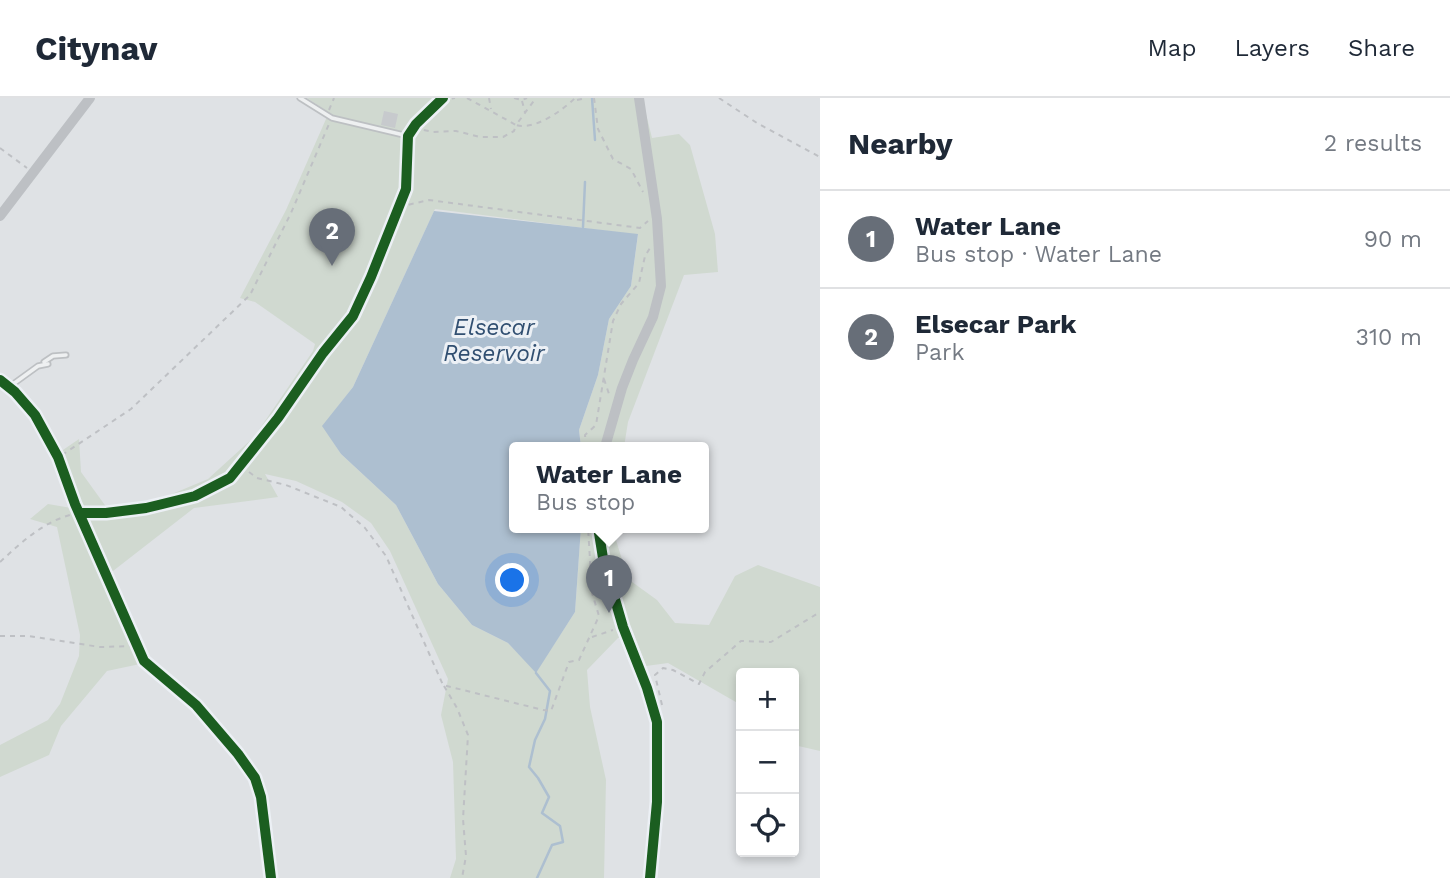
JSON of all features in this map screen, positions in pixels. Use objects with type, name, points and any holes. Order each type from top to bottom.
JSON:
[{"type":"street","points":[[0,216],[90,98]]},
{"type":"street","points":[[606,442],[633,360],[653,317],[661,286],[657,219],[639,98]]},
{"type":"street","points":[[599,533],[622,627],[648,688],[657,722],[657,802],[650,878]]},
{"type":"lane","points":[[300,98],[329,117],[411,132]]},
{"type":"lane","points":[[9,387],[53,356],[66,355]]},
{"type":"lane","points":[[0,380],[35,415],[58,457],[80,513]]},
{"type":"path","points":[[58,457],[131,409],[250,295],[291,214],[334,98]]},
{"type":"path","points":[[411,132],[436,105],[455,98]]},
{"type":"path","points":[[467,98],[516,125],[529,126],[575,99],[586,98]]},
{"type":"path","points":[[476,98],[480,104]]},
{"type":"path","points":[[489,98],[491,110]]},
{"type":"path","points":[[514,98],[527,98]]},
{"type":"path","points":[[411,132],[456,131],[480,137],[503,137],[514,131],[536,98]]},
{"type":"path","points":[[594,98],[598,129],[613,159],[631,169],[644,196]]},
{"type":"path","points":[[719,98],[757,123],[820,157]]},
{"type":"path","points":[[522,100],[525,112]]},
{"type":"path","points":[[0,148],[33,173]]},
{"type":"path","points":[[395,218],[401,202],[429,200],[640,228],[649,221]]},
{"type":"path","points":[[648,213],[652,230]]},
{"type":"path","points":[[586,442],[585,435],[596,425],[613,321],[621,304],[639,283],[645,256],[654,240]]},
{"type":"path","points":[[604,378],[615,410]]},
{"type":"path","points":[[230,478],[248,456]]},
{"type":"path","points":[[240,466],[257,478],[296,488],[341,507],[365,528],[386,556],[443,685],[468,734],[463,819],[466,856],[462,878]]},
{"type":"path","points":[[0,562],[32,533],[57,518],[80,513],[86,525]]},
{"type":"path","points":[[443,685],[551,711],[569,662],[579,660],[599,616],[592,593],[588,533]]},
{"type":"path","points":[[657,722],[663,709],[655,675],[663,668],[673,670],[699,684],[705,672],[741,641],[771,642],[820,612]]},
{"type":"path","points":[[591,637],[622,627]]},
{"type":"path","points":[[0,636],[28,636],[138,650],[131,634]]},
{"type":"shaded area","points":[[307,98],[642,98],[652,138],[679,134],[690,145],[715,234],[718,272],[684,275],[628,422],[625,442],[580,442],[579,430],[598,375],[609,319],[631,286],[638,235],[435,209],[353,387],[323,426],[341,454],[396,505],[438,584],[472,625],[508,643],[536,672],[575,612],[581,533],[614,533],[628,579],[657,600],[675,623],[709,625],[735,576],[758,565],[820,587],[820,751],[799,746],[799,668],[736,668],[736,702],[668,663],[646,666],[633,633],[618,638],[587,670],[590,707],[606,780],[604,878],[450,878],[456,859],[453,762],[441,715],[448,679],[390,551],[371,523],[342,502],[296,481],[265,474],[278,497],[194,508],[104,578],[132,651],[140,664],[107,671],[61,726],[49,755],[0,777],[0,745],[48,720],[60,704],[79,656],[80,635],[57,527],[30,519],[48,504],[83,510],[60,452],[79,439],[81,472],[107,508],[160,499],[208,479],[254,437],[313,351],[315,344],[255,302],[240,298],[286,210],[326,119],[331,114]]},
{"type":"water","name":"Elsecar Reservoir","points":[[434,211],[638,234],[631,286],[609,319],[598,375],[579,430],[580,442],[509,442],[509,533],[581,533],[575,612],[536,673],[508,643],[472,625],[438,584],[396,505],[341,454],[322,426],[353,387]]},
{"type":"building","points":[[384,111],[398,114],[395,128],[381,125]]},
{"type":"waterway","points":[[592,98],[595,140]]},
{"type":"waterway","points":[[583,227],[585,182]]},
{"type":"waterway","points":[[536,673],[550,691],[545,719],[535,740],[529,767],[549,797],[542,813],[560,826],[563,842],[552,845],[537,878]]},
{"type":"cycle path","points":[[80,513],[146,508],[195,496],[230,478],[353,316],[406,189],[408,136],[416,124],[443,98]]},
{"type":"cycle path","points":[[0,380],[15,392],[35,415],[58,457],[75,504],[144,661],[196,705],[255,778],[261,797],[271,878]]},
{"type":"cycle path","points":[[599,533],[603,558],[623,627],[657,722],[657,802],[650,878]]},
{"type":"place","name":"Elsecar Park","points":[[332,266]]},
{"type":"place","name":"Water Lane","points":[[609,613]]}]
